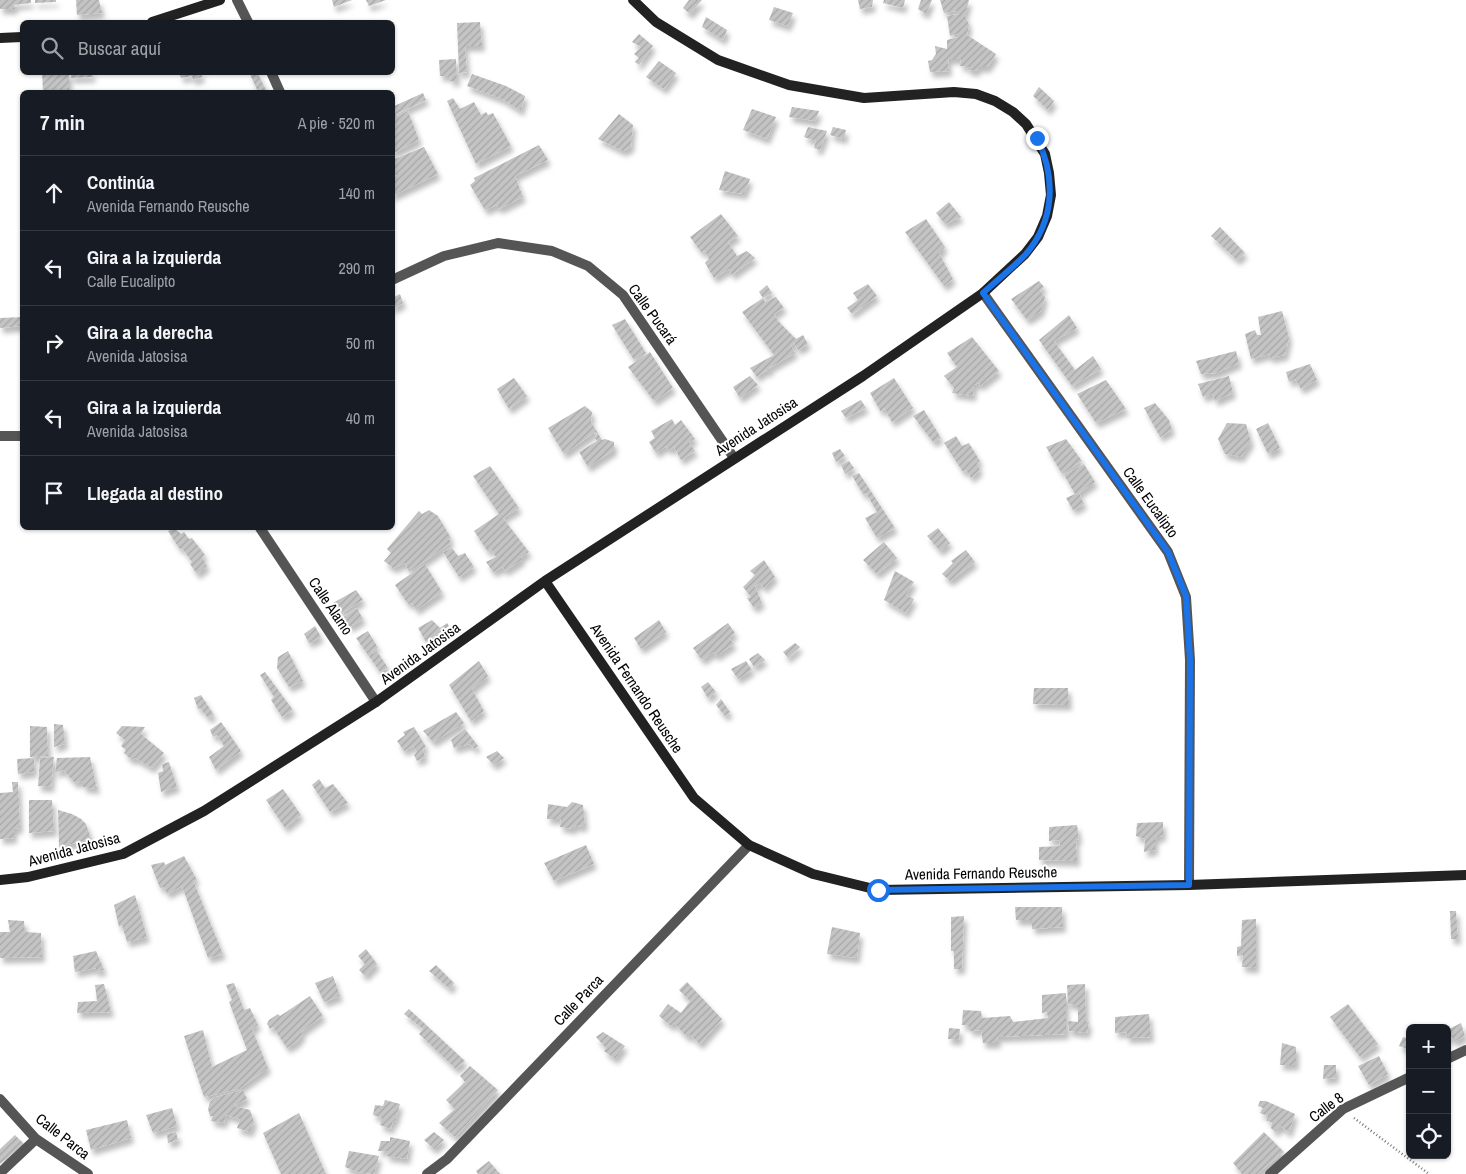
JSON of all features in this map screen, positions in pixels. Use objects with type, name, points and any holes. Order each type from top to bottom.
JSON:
[{"type":"street","points":[[158,20],[220,0]]},
{"type":"street","points":[[237,0],[247,20]]},
{"type":"street","name":"Avenida Jatosisa","points":[[0,880],[28,877],[123,854],[204,811],[376,702],[545,581],[863,376],[983,293],[1026,254],[1038,237],[1051,194],[1050,173],[1045,154],[1026,124],[1013,112],[995,101],[976,94],[954,92],[864,98],[789,85],[718,60],[656,22],[633,0]]},
{"type":"street","points":[[0,38],[20,37]]},
{"type":"street","points":[[272,75],[279,90]]},
{"type":"street","name":"Calle Pucará","points":[[395,279],[444,256],[498,243],[552,250],[588,266],[623,295],[734,458]]},
{"type":"street","name":"Calle Eucalipto","points":[[983,293],[1168,552],[1186,596],[1190,660],[1189,885]]},
{"type":"street","points":[[0,436],[20,436]]},
{"type":"street","name":"Calle Alamo","points":[[261,530],[376,702]]},
{"type":"street","name":"Avenida Fernando Reusche","points":[[545,581],[694,798],[749,845],[813,874],[878,890],[1189,885],[1466,875]]},
{"type":"street","name":"Calle Parca","points":[[427,1174],[447,1159],[749,845]]},
{"type":"street","points":[[1451,1057],[1466,1050]]},
{"type":"street","name":"Calle 8","points":[[1270,1174],[1343,1109],[1406,1079]]},
{"type":"street","name":"Calle Parca","points":[[0,1099],[36,1138],[88,1174]]},
{"type":"street","points":[[0,1173],[36,1138]]},
{"type":"path","points":[[1343,1109],[1429,1174]]},
{"type":"building","points":[[0,0],[31,0],[31,3],[14,5],[15,9],[0,9]]},
{"type":"building","points":[[35,0],[56,0],[56,2],[35,3]]},
{"type":"building","points":[[76,0],[99,0],[102,13],[77,15]]},
{"type":"building","points":[[332,0],[352,0],[334,7]]},
{"type":"building","points":[[366,0],[386,0],[369,6]]},
{"type":"building","points":[[689,0],[702,0],[690,14],[683,8]]},
{"type":"building","points":[[858,0],[873,0],[872,7],[860,9]]},
{"type":"building","points":[[884,0],[905,0],[903,8],[883,3]]},
{"type":"building","points":[[921,0],[932,0],[926,14],[918,9]]},
{"type":"building","points":[[940,0],[969,0],[966,12],[964,13],[969,25],[967,35],[996,54],[988,67],[978,67],[977,71],[967,70],[969,67],[960,66],[961,59],[948,59],[949,71],[930,72],[928,61],[932,60],[936,54],[935,46],[947,49],[947,40],[958,37],[958,34],[950,36],[947,16],[959,14],[956,11],[944,13]]},
{"type":"building","points":[[774,7],[793,13],[788,26],[769,20]]},
{"type":"building","points":[[706,17],[727,30],[723,40],[702,27]]},
{"type":"building","points":[[480,22],[482,46],[465,46],[467,72],[459,73],[457,23]]},
{"type":"building","points":[[639,34],[653,46],[639,65],[635,62],[639,58],[634,54],[641,47],[632,42]]},
{"type":"building","points":[[456,59],[457,81],[450,81],[451,76],[440,76],[439,60]]},
{"type":"building","points":[[659,61],[676,73],[664,89],[646,77]]},
{"type":"building","points":[[472,74],[506,86],[525,96],[521,111],[502,99],[467,86]]},
{"type":"building","points":[[42,75],[69,75],[69,90],[43,90]]},
{"type":"building","points":[[71,75],[93,75],[93,77],[71,78]]},
{"type":"building","points":[[180,75],[202,75],[202,77],[193,80],[192,76],[181,78]]},
{"type":"building","points":[[250,75],[258,75],[266,90],[257,90]]},
{"type":"building","points":[[1039,87],[1054,101],[1048,110],[1033,96]]},
{"type":"building","points":[[423,93],[426,100],[396,114],[397,116],[408,111],[419,140],[395,152],[395,106]]},
{"type":"building","points":[[453,98],[460,109],[474,102],[481,115],[486,112],[488,115],[493,113],[511,146],[476,164],[447,101]]},
{"type":"building","points":[[792,107],[819,111],[815,121],[789,117]]},
{"type":"building","points":[[752,109],[776,117],[767,139],[743,130]]},
{"type":"building","points":[[619,114],[633,125],[631,147],[623,151],[598,139]]},
{"type":"building","points":[[808,127],[827,131],[820,150],[814,148],[816,141],[804,137]]},
{"type":"building","points":[[833,127],[846,130],[844,139],[830,135]]},
{"type":"building","points":[[539,145],[548,160],[515,176],[523,197],[499,209],[497,205],[485,210],[470,185],[475,181],[474,178]]},
{"type":"building","points":[[424,147],[438,174],[395,195],[395,159]]},
{"type":"building","points":[[725,171],[750,179],[744,194],[719,190]]},
{"type":"building","points":[[949,202],[961,217],[945,224],[936,213]]},
{"type":"building","points":[[721,214],[738,236],[728,242],[737,256],[747,251],[755,258],[732,275],[729,269],[714,278],[705,263],[709,259],[705,251],[701,252],[690,237]]},
{"type":"building","points":[[926,219],[945,247],[939,253],[953,279],[944,286],[905,232]]},
{"type":"building","points":[[1220,227],[1245,253],[1237,260],[1211,236]]},
{"type":"building","points":[[1039,281],[1044,287],[1040,291],[1045,297],[1041,311],[1027,320],[1011,299]]},
{"type":"building","points":[[868,284],[877,296],[852,314],[847,308],[858,300],[853,293]]},
{"type":"building","points":[[767,285],[772,293],[763,298],[759,292]]},
{"type":"building","points":[[400,294],[403,303],[395,307],[395,296]]},
{"type":"building","points":[[776,297],[784,308],[774,314],[779,322],[796,339],[803,335],[808,344],[798,350],[794,343],[791,345],[795,353],[769,368],[771,370],[767,372],[766,370],[757,377],[750,368],[774,355],[742,312],[763,298],[765,302]]},
{"type":"building","points":[[1282,311],[1289,338],[1285,355],[1270,358],[1269,354],[1251,359],[1245,334],[1255,330],[1257,335],[1261,335],[1258,317]]},
{"type":"building","points":[[1069,315],[1077,328],[1054,341],[1075,370],[1093,356],[1101,369],[1072,386],[1039,340]]},
{"type":"building","points":[[20,317],[20,326],[0,328],[0,318]]},
{"type":"building","points":[[625,319],[646,353],[634,360],[612,325]]},
{"type":"building","points":[[972,337],[999,371],[980,386],[979,383],[974,385],[973,396],[952,393],[954,388],[944,376],[957,367],[947,353]]},
{"type":"building","points":[[1236,351],[1239,363],[1216,373],[1201,374],[1196,361]]},
{"type":"building","points":[[650,352],[673,388],[654,401],[628,367]]},
{"type":"building","points":[[1310,364],[1317,380],[1301,389],[1295,379],[1289,382],[1286,372]]},
{"type":"building","points":[[750,376],[758,385],[740,398],[733,387]]},
{"type":"building","points":[[1229,376],[1233,393],[1215,401],[1213,394],[1203,397],[1198,384]]},
{"type":"building","points":[[514,378],[527,396],[509,409],[497,389]]},
{"type":"building","points":[[894,378],[913,408],[892,422],[884,408],[881,412],[870,393]]},
{"type":"building","points":[[1106,380],[1126,409],[1096,423],[1077,394]]},
{"type":"building","points":[[861,400],[866,408],[846,418],[841,411]]},
{"type":"building","points":[[1155,403],[1169,420],[1172,430],[1160,437],[1144,408]]},
{"type":"building","points":[[585,406],[592,412],[591,422],[602,440],[614,442],[614,450],[588,467],[579,452],[597,441],[595,438],[597,434],[595,432],[564,454],[548,428]]},
{"type":"building","points":[[924,410],[941,438],[933,442],[913,416]]},
{"type":"building","points":[[672,419],[675,425],[681,420],[695,439],[689,442],[695,451],[681,460],[674,447],[669,450],[666,446],[656,453],[649,442],[655,438],[651,431]]},
{"type":"building","points":[[1227,423],[1246,424],[1251,442],[1241,457],[1225,454],[1218,439]]},
{"type":"building","points":[[1268,423],[1280,448],[1268,454],[1256,429]]},
{"type":"building","points":[[956,436],[962,446],[969,443],[980,461],[977,463],[980,470],[971,478],[966,470],[963,472],[944,443]]},
{"type":"building","points":[[1066,439],[1082,461],[1062,474],[1046,447]]},
{"type":"building","points":[[840,449],[845,456],[836,462],[832,453]]},
{"type":"building","points":[[849,461],[854,468],[845,474],[841,465]]},
{"type":"building","points":[[1084,464],[1095,482],[1079,493],[1084,504],[1073,510],[1066,498],[1075,494],[1064,475]]},
{"type":"building","points":[[490,466],[519,508],[503,518],[529,552],[521,557],[522,560],[505,571],[503,567],[493,572],[486,562],[496,557],[491,549],[488,552],[474,531],[499,514],[473,476]]},
{"type":"building","points":[[859,473],[895,528],[877,538],[865,518],[877,512],[866,493],[863,494],[852,476]]},
{"type":"building","points":[[429,510],[438,516],[451,538],[449,539],[451,543],[409,572],[405,563],[393,568],[384,561],[391,553],[387,549],[419,511],[422,514]]},
{"type":"building","points":[[938,528],[950,543],[940,551],[927,536]]},
{"type":"building","points":[[176,530],[181,534],[184,532],[189,539],[192,538],[205,555],[202,557],[207,566],[197,574],[190,564],[192,562],[182,548],[179,548],[168,531]]},
{"type":"building","points":[[884,542],[897,558],[877,574],[863,560]]},
{"type":"building","points":[[452,548],[458,556],[465,553],[474,567],[459,577],[443,552]]},
{"type":"building","points":[[966,550],[975,562],[950,581],[942,574],[953,563],[951,561]]},
{"type":"building","points":[[764,560],[775,577],[764,588],[760,583],[755,586],[762,603],[754,608],[747,598],[751,597],[743,587],[755,575],[750,571]]},
{"type":"building","points":[[425,564],[442,592],[416,610],[412,603],[408,604],[395,585]]},
{"type":"building","points":[[895,571],[914,582],[906,595],[914,599],[906,613],[884,600]]},
{"type":"building","points":[[356,590],[363,600],[342,613],[333,603]]},
{"type":"building","points":[[357,608],[363,619],[350,627],[342,618]]},
{"type":"building","points":[[432,620],[440,628],[447,623],[449,626],[426,642],[418,628]]},
{"type":"building","points":[[659,620],[666,632],[641,649],[634,638]]},
{"type":"building","points":[[728,623],[735,633],[729,638],[734,644],[716,656],[714,652],[702,660],[693,648]]},
{"type":"building","points":[[315,626],[321,637],[309,643],[304,634]]},
{"type":"building","points":[[368,631],[378,648],[372,651],[373,654],[377,651],[388,668],[380,672],[356,638]]},
{"type":"building","points":[[795,643],[800,647],[788,658],[783,652]]},
{"type":"building","points":[[288,651],[303,681],[289,687],[277,668],[278,657]]},
{"type":"building","points":[[758,653],[765,660],[754,667],[749,659]]},
{"type":"building","points":[[479,661],[488,676],[472,689],[484,711],[471,721],[449,685]]},
{"type":"building","points":[[746,661],[752,670],[738,679],[731,669]]},
{"type":"building","points":[[265,672],[293,710],[282,717],[271,700],[274,697],[260,675]]},
{"type":"building","points":[[708,682],[716,692],[708,698],[701,687]]},
{"type":"building","points":[[1034,688],[1068,688],[1069,705],[1033,704]]},
{"type":"building","points":[[201,695],[214,715],[208,718],[200,708],[198,709],[194,698]]},
{"type":"building","points":[[721,699],[730,712],[725,716],[716,705]]},
{"type":"building","points":[[456,712],[464,723],[433,742],[423,731]]},
{"type":"building","points":[[221,722],[241,751],[216,770],[209,757],[224,746],[217,735],[213,737],[210,730]]},
{"type":"building","points":[[54,724],[63,725],[65,744],[54,747]]},
{"type":"building","points":[[30,726],[47,727],[48,756],[30,757]]},
{"type":"building","points":[[122,726],[145,727],[141,734],[164,753],[152,768],[135,758],[132,760],[124,753],[126,750],[121,746],[125,740],[116,733]]},
{"type":"building","points":[[414,727],[426,747],[423,749],[425,757],[417,761],[414,755],[417,752],[413,746],[404,751],[397,741],[405,735],[403,732]]},
{"type":"building","points":[[465,729],[478,746],[474,749],[470,744],[454,748],[451,740]]},
{"type":"building","points":[[497,751],[504,758],[494,765],[486,757]]},
{"type":"building","points":[[54,757],[51,787],[38,786],[40,758]]},
{"type":"building","points":[[90,757],[97,789],[83,787],[83,781],[75,783],[63,770],[55,773],[57,758]]},
{"type":"building","points":[[34,758],[34,772],[18,774],[17,759]]},
{"type":"building","points":[[169,762],[177,787],[161,792],[158,773],[163,771],[162,764]]},
{"type":"building","points":[[319,779],[325,788],[333,784],[348,803],[330,812],[312,785]]},
{"type":"building","points":[[12,782],[18,782],[20,828],[14,829],[14,838],[0,839],[0,793],[13,792]]},
{"type":"building","points":[[283,789],[301,815],[285,828],[266,800]]},
{"type":"building","points":[[29,800],[52,800],[54,831],[29,833]]},
{"type":"building","points":[[572,802],[583,805],[585,825],[581,827],[575,825],[574,829],[560,827],[561,819],[547,819],[548,804],[567,807]]},
{"type":"building","points":[[58,810],[81,819],[86,824],[91,839],[59,847]]},
{"type":"building","points":[[1163,822],[1163,836],[1157,837],[1155,840],[1155,850],[1144,852],[1145,839],[1136,836],[1137,823]]},
{"type":"building","points":[[1077,825],[1079,839],[1076,840],[1077,861],[1039,860],[1039,847],[1060,846],[1059,840],[1049,841],[1049,827]]},
{"type":"building","points":[[586,845],[594,864],[554,881],[544,863]]},
{"type":"building","points":[[184,856],[197,880],[193,880],[223,954],[208,958],[182,886],[167,894],[164,887],[160,888],[151,865],[164,862],[165,865]]},
{"type":"building","points":[[135,895],[147,937],[127,942],[122,925],[119,927],[114,905]]},
{"type":"building","points":[[1015,907],[1062,907],[1063,927],[1032,929],[1032,920],[1016,920]]},
{"type":"building","points":[[1450,911],[1456,911],[1458,939],[1451,939]]},
{"type":"building","points":[[964,916],[962,969],[954,969],[954,951],[951,951],[951,917]]},
{"type":"building","points":[[1256,919],[1256,968],[1242,967],[1243,955],[1237,956],[1237,947],[1241,946],[1242,920]]},
{"type":"building","points":[[8,920],[24,921],[25,932],[41,933],[42,957],[0,958],[0,932],[10,932]]},
{"type":"building","points":[[832,927],[860,933],[857,958],[827,954]]},
{"type":"building","points":[[366,949],[377,964],[365,976],[359,970],[365,964],[358,956]]},
{"type":"building","points":[[96,951],[104,970],[96,972],[96,968],[75,972],[73,956]]},
{"type":"building","points":[[436,965],[454,983],[450,989],[429,971]]},
{"type":"building","points":[[333,976],[340,996],[324,1002],[315,983]]},
{"type":"building","points":[[687,982],[722,1019],[700,1044],[690,1035],[687,1037],[674,1023],[671,1026],[659,1016],[668,1004],[681,1013],[690,1001],[679,990]]},
{"type":"building","points":[[234,983],[244,1010],[250,1008],[258,1025],[252,1029],[268,1068],[239,1089],[204,1097],[184,1036],[203,1030],[212,1067],[247,1050],[229,1002],[232,1000],[226,985]]},
{"type":"building","points":[[104,984],[111,1012],[77,1013],[78,1002],[97,1001],[95,985]]},
{"type":"building","points":[[1085,984],[1086,1022],[1089,1022],[1087,1033],[1069,1031],[1068,1021],[1078,1022],[1078,1005],[1068,1004],[1067,985]]},
{"type":"building","points":[[1066,993],[1066,1034],[997,1037],[998,1043],[983,1043],[981,1030],[970,1031],[970,1026],[962,1025],[963,1010],[981,1011],[982,1018],[1010,1016],[1013,1022],[1048,1018],[1047,1012],[1042,1013],[1042,995]]},
{"type":"building","points":[[310,996],[323,1016],[301,1032],[303,1034],[297,1042],[287,1048],[273,1027],[270,1029],[267,1024],[269,1020],[278,1014],[280,1016]]},
{"type":"building","points":[[1348,1004],[1378,1044],[1360,1057],[1330,1017]]},
{"type":"building","points":[[409,1009],[465,1061],[456,1069],[419,1034],[423,1029],[404,1014]]},
{"type":"building","points":[[1149,1014],[1151,1037],[1126,1038],[1127,1032],[1115,1033],[1115,1017]]},
{"type":"building","points":[[1461,1023],[1465,1036],[1454,1042],[1451,1037],[1451,1028]]},
{"type":"building","points":[[949,1028],[960,1029],[959,1040],[948,1039]]},
{"type":"building","points":[[603,1032],[625,1046],[615,1059],[604,1051],[606,1048],[596,1037]]},
{"type":"building","points":[[1403,1037],[1406,1038],[1406,1049],[1399,1046]]},
{"type":"building","points":[[1282,1043],[1296,1047],[1296,1065],[1280,1065]]},
{"type":"building","points":[[1379,1056],[1388,1074],[1369,1085],[1358,1066]]},
{"type":"building","points":[[1324,1065],[1336,1065],[1336,1078],[1323,1079]]},
{"type":"building","points":[[470,1066],[498,1090],[455,1137],[439,1123],[455,1109],[446,1100],[465,1082],[460,1076]]},
{"type":"building","points":[[243,1090],[247,1099],[234,1106],[250,1110],[254,1122],[250,1132],[237,1128],[240,1119],[226,1115],[224,1123],[211,1121],[213,1116],[210,1116],[208,1109],[210,1102],[216,1097]]},
{"type":"building","points":[[385,1100],[400,1104],[391,1129],[380,1125],[382,1118],[373,1115],[375,1105],[383,1106]]},
{"type":"building","points":[[1260,1101],[1266,1101],[1295,1114],[1289,1133],[1281,1126],[1275,1132],[1271,1128],[1272,1122],[1266,1121],[1268,1116],[1260,1113],[1263,1108],[1258,1106]]},
{"type":"building","points":[[172,1108],[177,1126],[153,1133],[146,1115]]},
{"type":"building","points":[[299,1113],[326,1174],[281,1174],[263,1133]]},
{"type":"building","points":[[127,1120],[131,1138],[91,1150],[86,1130]]},
{"type":"building","points":[[176,1132],[178,1140],[168,1143],[167,1134]]},
{"type":"building","points":[[434,1132],[444,1140],[434,1149],[424,1140]]},
{"type":"building","points":[[1264,1132],[1284,1152],[1257,1174],[1242,1174],[1233,1163]]},
{"type":"building","points":[[15,1135],[24,1144],[0,1164],[0,1149]]},
{"type":"building","points":[[390,1137],[410,1141],[407,1159],[386,1156],[388,1151],[378,1151],[381,1141],[390,1141]]},
{"type":"building","points":[[349,1151],[379,1156],[374,1174],[357,1172],[345,1167]]},
{"type":"building","points":[[489,1161],[500,1174],[478,1174],[476,1171]]},
{"type":"route","points":[[878,890],[1189,885],[1190,660],[1186,596],[1168,552],[983,293],[1026,254],[1038,237],[1047,216],[1051,194],[1050,173],[1045,154],[1037,138]]}]
